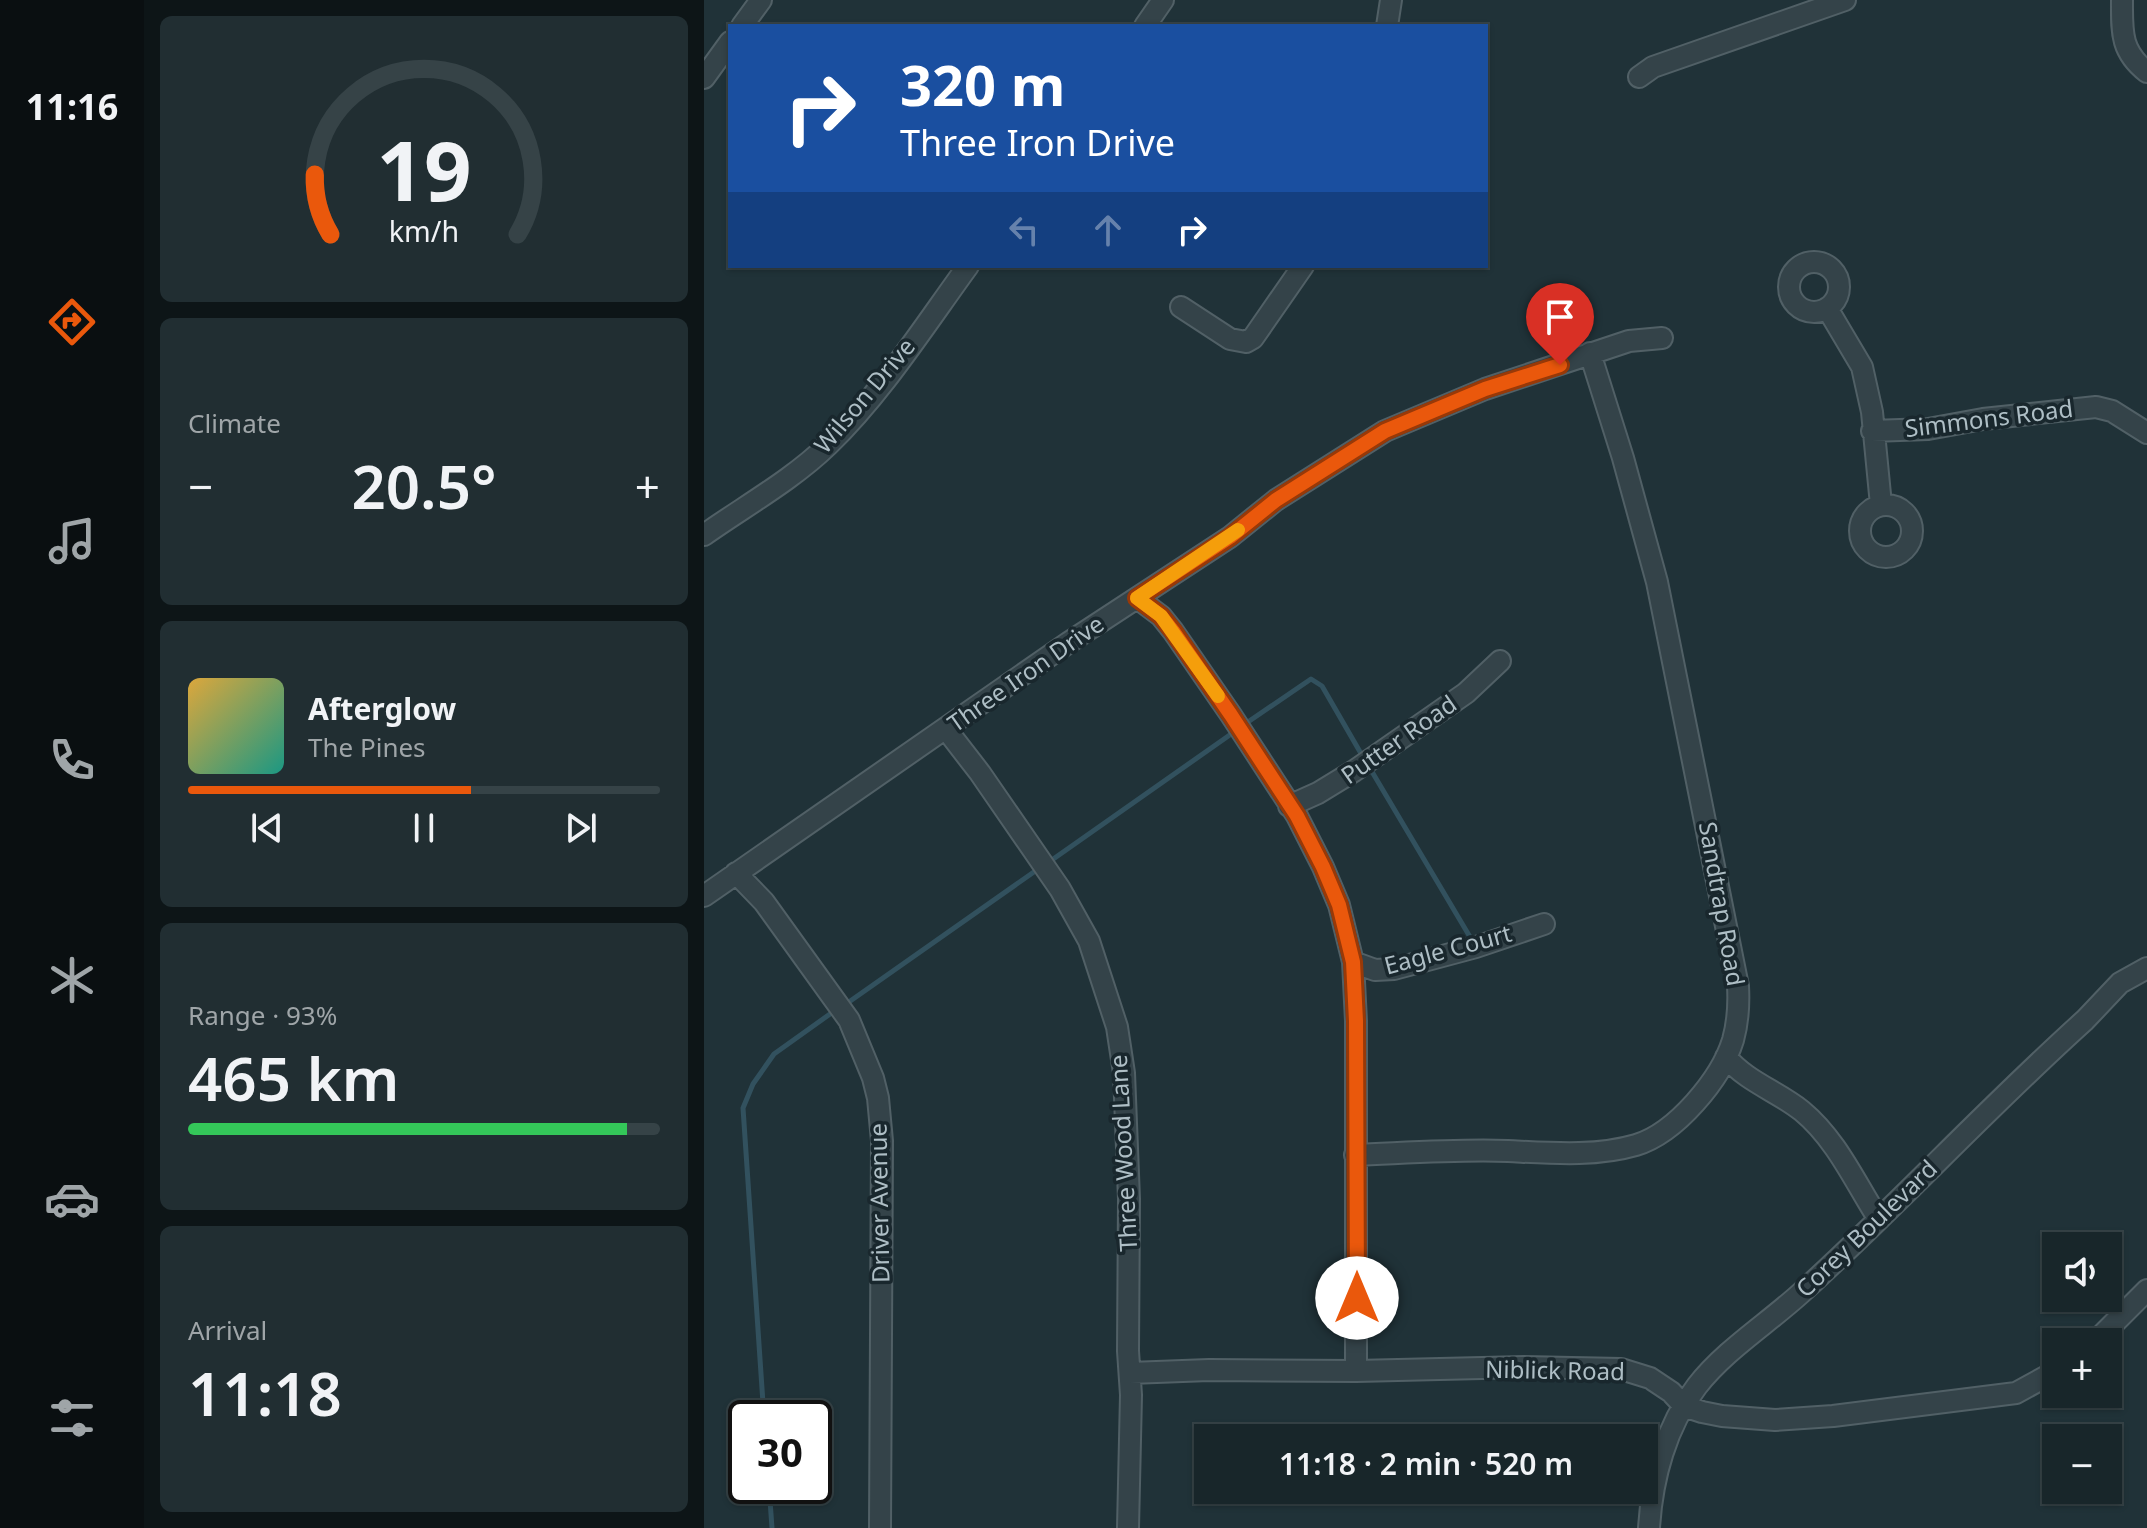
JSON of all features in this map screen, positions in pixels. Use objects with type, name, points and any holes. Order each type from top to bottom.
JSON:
[{"type":"street","points":[[743,24],[761,0]]},
{"type":"street","points":[[1146,24],[1163,0]]},
{"type":"street","points":[[1387,24],[1391,0]]},
{"type":"street","points":[[1639,77],[1653,67],[1845,0]]},
{"type":"street","points":[[2122,0],[2124,41],[2137,64],[2147,72]]},
{"type":"street","points":[[704,78],[728,45]]},
{"type":"street","name":"Wilson Drive","points":[[704,535],[805,465],[827,445],[876,390],[967,268]]},
{"type":"street","points":[[1181,307],[1230,339],[1246,342],[1253,338],[1302,268]]},
{"type":"street","points":[[1827,308],[1862,367],[1872,412],[1881,505]]},
{"type":"street","name":"Three Iron Drive","points":[[704,896],[1068,643],[1230,537],[1276,500],[1385,431],[1485,389],[1590,353],[1629,341],[1662,338]]},
{"type":"street","name":"Sandtrap Road","points":[[1355,1155],[1506,1151],[1589,1153],[1636,1145],[1651,1139],[1676,1121],[1719,1072],[1733,1041],[1739,1005],[1731,945],[1657,582],[1590,353]]},
{"type":"street","name":"Simmons Road","points":[[1872,431],[1928,429],[1983,419],[2096,407],[2112,411],[2147,433]]},
{"type":"street","points":[[1137,598],[1161,616],[1231,715],[1306,832],[1332,886],[1353,962],[1356,1021],[1356,1371]]},
{"type":"street","name":"Putter Road","points":[[1289,806],[1354,771],[1466,693],[1500,661]]},
{"type":"street","name":"Three Wood Lane","points":[[946,729],[1060,889],[1089,941],[1117,1027],[1127,1121],[1128,1528]]},
{"type":"street","name":"Driver Avenue","points":[[736,873],[764,902],[849,1020],[866,1058],[878,1098],[882,1141],[880,1528]]},
{"type":"street","name":"Eagle Court","points":[[1353,962],[1375,970],[1394,969],[1476,947],[1544,924]]},
{"type":"street","name":"Corey Boulevard","points":[[1649,1528],[1654,1484],[1673,1424],[1710,1371],[1801,1294],[2120,983],[2147,968]]},
{"type":"street","points":[[1726,1057],[1738,1071],[1783,1097],[1824,1132],[1878,1218]]},
{"type":"street","points":[[2109,1328],[2147,1290]]},
{"type":"street","name":"Niblick Road","points":[[1130,1373],[1524,1367],[1621,1369],[1661,1385],[1684,1406],[1722,1416],[1775,1420],[1833,1416],[2016,1393],[2042,1379]]},
{"type":"waterway","points":[[1242,726],[1311,679],[1322,686],[1363,757]]},
{"type":"waterway","points":[[1049,862],[1234,732]]},
{"type":"waterway","points":[[1368,765],[1473,942]]},
{"type":"waterway","points":[[846,1004],[1041,867]]},
{"type":"waterway","points":[[763,1400],[743,1108],[753,1084],[774,1054],[837,1009]]},
{"type":"waterway","points":[[770,1504],[772,1528]]},
{"type":"slow traffic","points":[[1218,696],[1161,616],[1137,598],[1238,530]]},
{"type":"route","points":[[1357,1298],[1356,1021],[1353,962],[1339,905],[1297,816],[1231,715],[1161,616],[1137,598],[1230,537],[1276,500],[1385,431],[1436,407],[1560,365]]}]
